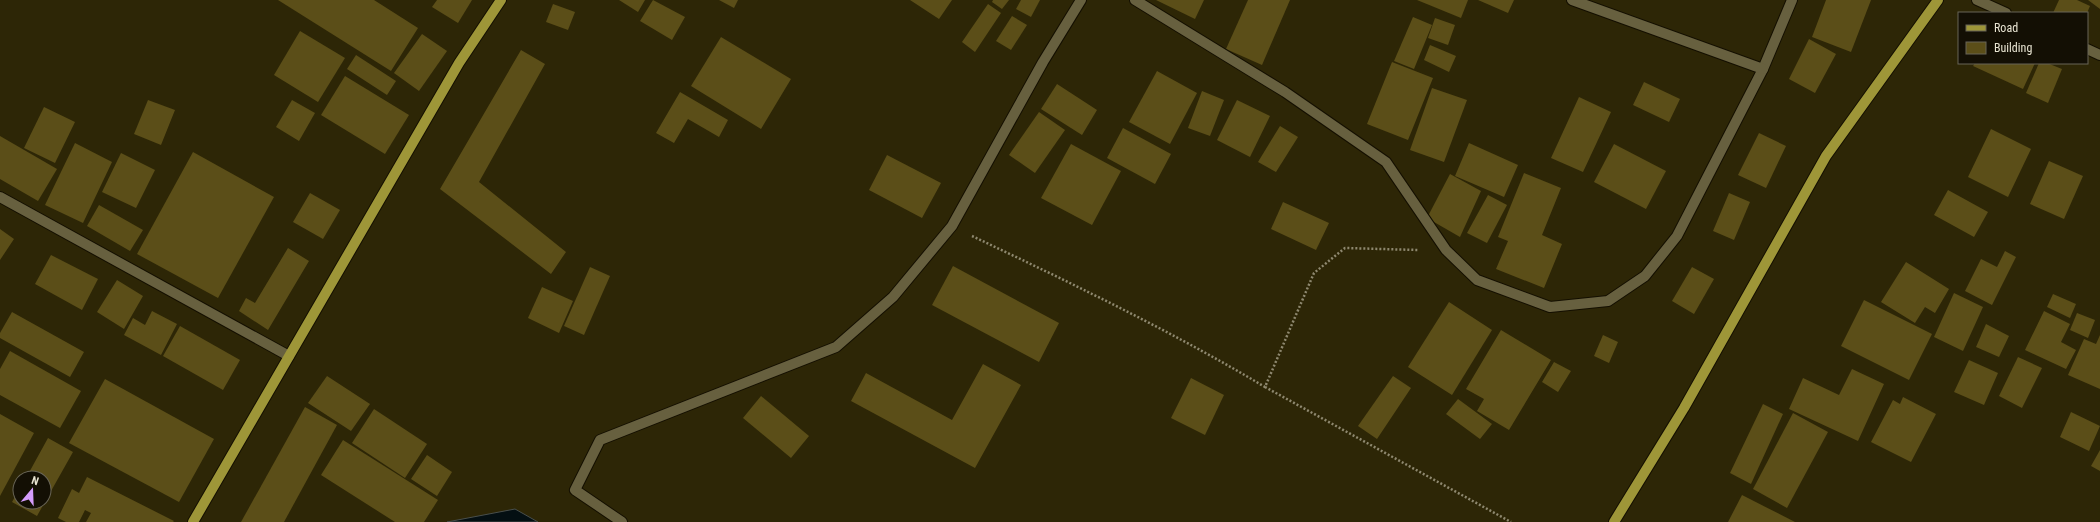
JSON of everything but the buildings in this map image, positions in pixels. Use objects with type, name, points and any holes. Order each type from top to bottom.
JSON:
[{"type":"main road","points":[[193,522],[459,63],[501,0]]},
{"type":"main road","points":[[1614,522],[1684,408],[1826,156],[1938,0]]},
{"type":"street","points":[[622,522],[575,490],[600,440],[836,346],[894,297],[952,226],[1043,62],[1081,0]]},
{"type":"street","points":[[1135,0],[1285,92],[1386,162],[1446,250],[1477,280],[1550,307],[1608,301],[1645,276],[1677,236],[1762,69],[1792,0]]},
{"type":"street","points":[[1572,0],[1762,69]]},
{"type":"street","points":[[1977,0],[2004,12]]},
{"type":"street","points":[[2088,50],[2100,55]]},
{"type":"street","points":[[0,197],[289,356]]},
{"type":"path","points":[[952,226],[1072,284],[1236,369],[1265,387],[1510,522]]},
{"type":"path","points":[[1265,387],[1314,273],[1344,248],[1446,250]]},
{"type":"shaded area","points":[[515,509],[538,522],[447,522]]}]
